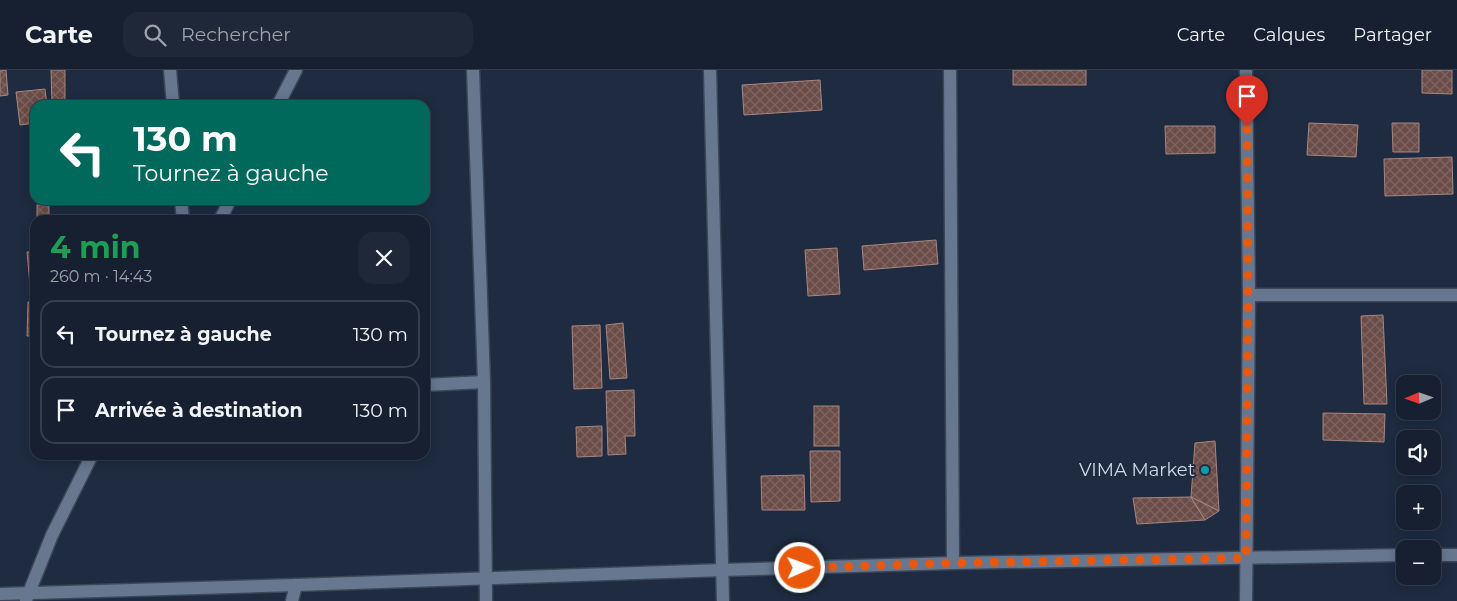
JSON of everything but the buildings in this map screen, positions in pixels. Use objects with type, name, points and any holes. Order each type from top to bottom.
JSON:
[{"type":"street","points":[[170,70],[173,100]]},
{"type":"street","points":[[281,100],[296,70]]},
{"type":"street","points":[[474,70],[484,382],[486,601]]},
{"type":"street","points":[[710,70],[723,601]]},
{"type":"street","points":[[950,70],[953,563]]},
{"type":"street","points":[[1246,70],[1248,295],[1246,601]]},
{"type":"street","points":[[1248,295],[1457,295]]},
{"type":"street","points":[[430,385],[484,382]]},
{"type":"street","points":[[27,597],[52,535],[90,460]]},
{"type":"street","points":[[0,594],[27,597],[485,578],[953,563],[1396,555]]},
{"type":"street","points":[[1441,555],[1457,555]]},
{"type":"street","points":[[292,601],[296,585]]},
{"type":"place","name":"VIMA Market","points":[[1205,470]]},
{"type":"route","points":[[800,568],[953,563],[1246,558],[1247,126]]}]
